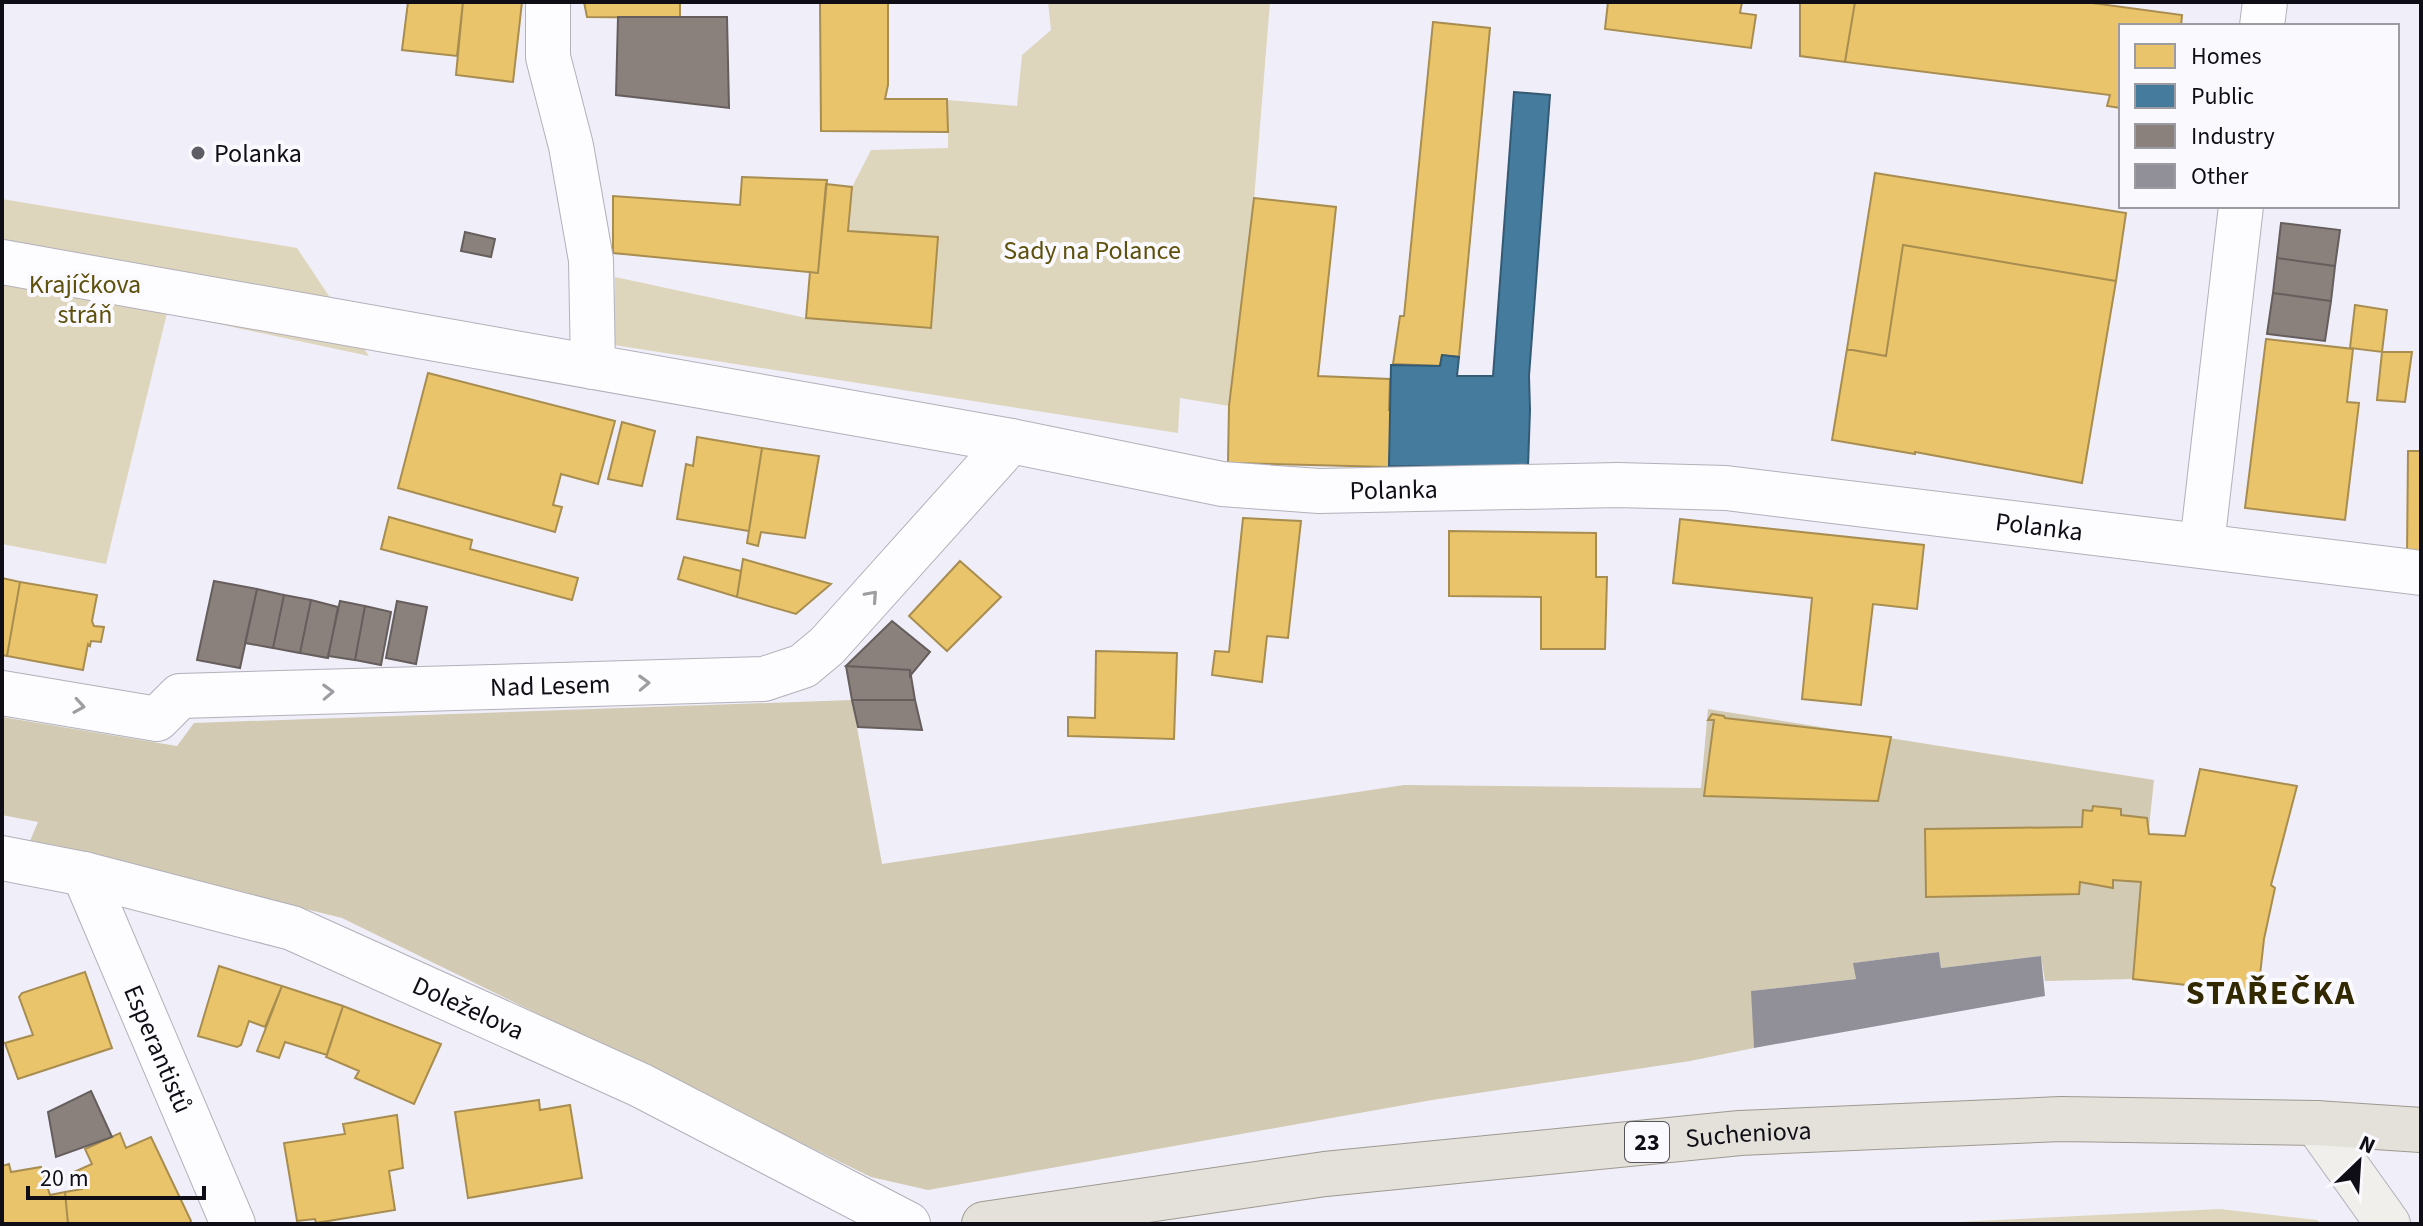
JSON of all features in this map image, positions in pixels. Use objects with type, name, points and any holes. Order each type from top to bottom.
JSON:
[{"type":"main road","name":"Sucheniova","points":[[984,1224],[1325,1174],[1740,1133],[2061,1119],[2316,1123],[2421,1130]]},
{"type":"main road","points":[[2316,1123],[2388,1224]]},
{"type":"street","points":[[548,2],[548,57],[571,146],[591,260],[593,367]]},
{"type":"street","points":[[2262,24],[2265,2]]},
{"type":"street","points":[[2202,545],[2241,208]]},
{"type":"street","name":"Polanka","points":[[2,262],[1011,441],[1222,484],[1319,491],[1618,485],[1726,488],[2421,573]]},
{"type":"street","name":"Nad Lesem","points":[[2,693],[157,719],[180,696],[764,679],[803,666],[827,646],[1011,441]]},
{"type":"street","name":"Doleželova","points":[[2,858],[84,874],[292,928],[640,1085],[908,1224]]},
{"type":"street","name":"Esperantistů","points":[[84,874],[233,1224]]},
{"type":"green space","name":"Sady na Polance","points":[[1048,2],[1270,2],[1254,200],[1229,406],[1180,398],[1178,433],[614,345],[615,277],[811,319],[930,328],[938,237],[848,231],[852,187],[871,150],[948,148],[948,100],[1017,106],[1022,55],[1051,30]]},
{"type":"green space","name":"Krajíčkova stráň","points":[[2,199],[297,248],[369,356],[167,313],[106,564],[2,544]]},
{"type":"green space","points":[[2220,1209],[2317,1220],[2322,1224],[1915,1224]]},
{"type":"shaded area","points":[[852,700],[882,864],[1404,785],[1701,788],[1708,709],[2154,780],[2133,979],[2045,981],[2041,956],[1941,968],[1939,952],[1854,963],[1856,979],[1752,991],[1754,1048],[1690,1061],[1432,1100],[928,1190],[871,1177],[342,918],[30,841],[38,822],[2,815],[2,717],[177,746],[194,723]]},
{"type":"building: Homes","points":[[408,2],[463,2],[457,56],[402,50]]},
{"type":"building: Homes","points":[[463,2],[522,2],[513,82],[456,75]]},
{"type":"building: Homes","points":[[584,2],[680,2],[680,18],[587,17]]},
{"type":"building: Homes","points":[[820,2],[888,2],[888,85],[885,99],[947,99],[948,132],[821,131]]},
{"type":"building: Homes","points":[[1608,2],[1742,2],[1740,13],[1756,15],[1751,48],[1605,29]]},
{"type":"building: Homes","points":[[1800,2],[1855,2],[1845,62],[1800,56]]},
{"type":"building: Homes","points":[[1855,2],[2085,2],[2182,15],[2181,24],[2119,24],[2119,108],[2107,106],[2110,95],[1845,62]]},
{"type":"building: Homes","points":[[1433,22],[1490,28],[1459,357],[1442,355],[1440,366],[1393,364],[1400,316],[1404,316]]},
{"type":"building: Homes","points":[[1875,173],[2126,213],[2116,281],[1903,245],[1886,356],[1847,349]]},
{"type":"building: Homes","points":[[742,177],[827,180],[818,273],[613,253],[613,196],[740,205]]},
{"type":"building: Homes","points":[[826,184],[852,187],[848,231],[938,237],[931,328],[806,318],[810,272],[818,273]]},
{"type":"building: Homes","points":[[1254,198],[1336,207],[1318,376],[1390,379],[1389,467],[1228,463],[1229,406]]},
{"type":"building: Homes","points":[[1903,245],[2116,281],[2082,483],[1832,440],[1847,349],[1886,356]]},
{"type":"building: Homes","points":[[2355,305],[2387,310],[2382,352],[2350,348]]},
{"type":"building: Homes","points":[[2266,339],[2353,349],[2347,402],[2359,403],[2345,520],[2245,508]]},
{"type":"building: Homes","points":[[2382,352],[2412,352],[2405,402],[2377,400]]},
{"type":"building: Homes","points":[[428,373],[615,421],[598,484],[561,474],[553,505],[562,507],[555,532],[398,488]]},
{"type":"building: Homes","points":[[622,422],[655,431],[642,486],[608,479]]},
{"type":"building: Homes","points":[[697,437],[762,448],[749,531],[677,519],[686,464],[693,466]]},
{"type":"building: Homes","points":[[762,448],[819,456],[805,538],[761,532],[758,546],[747,543]]},
{"type":"building: Homes","points":[[2408,451],[2421,451],[2421,557],[2407,557]]},
{"type":"building: Homes","points":[[389,517],[472,540],[470,549],[578,578],[572,600],[381,549]]},
{"type":"building: Homes","points":[[1243,518],[1301,521],[1288,638],[1267,636],[1262,682],[1212,675],[1215,651],[1229,652]]},
{"type":"building: Homes","points":[[1680,519],[1924,545],[1917,609],[1873,604],[1861,705],[1802,699],[1812,598],[1673,583]]},
{"type":"building: Homes","points":[[1449,531],[1596,533],[1596,577],[1607,577],[1605,649],[1541,649],[1541,597],[1449,596]]},
{"type":"building: Homes","points":[[684,557],[741,571],[737,597],[678,579]]},
{"type":"building: Homes","points":[[743,559],[831,584],[796,614],[737,597]]},
{"type":"building: Homes","points":[[960,561],[1001,597],[947,651],[909,616]]},
{"type":"building: Homes","points":[[2,578],[20,582],[7,656],[2,655]]},
{"type":"building: Homes","points":[[20,582],[97,595],[92,621],[94,626],[104,627],[101,642],[91,641],[90,646],[88,644],[83,670],[7,656]]},
{"type":"building: Homes","points":[[1096,651],[1177,653],[1174,739],[1068,736],[1068,717],[1095,718]]},
{"type":"building: Homes","points":[[1712,714],[1891,737],[1878,801],[1704,796],[1714,720],[1708,720]]},
{"type":"building: Homes","points":[[2200,769],[2297,786],[2271,885],[2275,888],[2264,939],[2258,993],[2133,979],[2141,882],[2113,880],[2113,888],[2080,882],[2079,894],[1926,897],[1925,829],[2082,827],[2083,810],[2092,811],[2093,806],[2121,809],[2121,815],[2147,818],[2149,834],[2185,836]]},
{"type":"building: Homes","points":[[219,966],[282,986],[265,1027],[249,1021],[241,1045],[237,1047],[198,1036]]},
{"type":"building: Homes","points":[[85,972],[112,1048],[18,1079],[5,1043],[33,1035],[19,997],[22,993]]},
{"type":"building: Homes","points":[[282,986],[343,1006],[327,1055],[285,1042],[279,1058],[257,1051]]},
{"type":"building: Homes","points":[[343,1006],[441,1044],[414,1104],[355,1078],[359,1071],[326,1057]]},
{"type":"building: Homes","points":[[539,1100],[540,1110],[570,1105],[582,1178],[468,1198],[455,1112]]},
{"type":"building: Homes","points":[[397,1115],[403,1168],[389,1171],[395,1210],[316,1223],[315,1219],[297,1221],[284,1143],[345,1134],[343,1124]]},
{"type":"building: Homes","points":[[120,1133],[126,1148],[151,1137],[191,1221],[189,1224],[68,1224],[65,1192],[82,1189],[74,1172],[92,1164],[85,1149]]},
{"type":"building: Homes","points":[[9,1164],[11,1172],[41,1167],[50,1195],[65,1192],[68,1224],[2,1224],[2,1166]]},
{"type":"building: Public","points":[[1514,92],[1550,95],[1529,376],[1528,467],[1389,466],[1391,365],[1440,366],[1442,355],[1459,357],[1457,376],[1493,376]]},
{"type":"building: Industry","points":[[618,17],[727,17],[729,108],[616,95]]},
{"type":"building: Industry","points":[[2281,223],[2340,230],[2335,266],[2277,258]]},
{"type":"building: Industry","points":[[465,232],[495,239],[491,257],[461,251]]},
{"type":"building: Industry","points":[[2277,258],[2335,266],[2331,301],[2273,293]]},
{"type":"building: Industry","points":[[2273,293],[2331,301],[2325,341],[2267,334]]},
{"type":"building: Industry","points":[[214,581],[257,589],[240,668],[197,660]]},
{"type":"building: Industry","points":[[257,589],[284,595],[273,648],[245,643]]},
{"type":"building: Industry","points":[[284,595],[311,600],[300,653],[273,648]]},
{"type":"building: Industry","points":[[311,600],[338,607],[328,658],[300,653]]},
{"type":"building: Industry","points":[[340,601],[365,606],[355,660],[328,656]]},
{"type":"building: Industry","points":[[397,601],[427,607],[416,664],[386,658]]},
{"type":"building: Industry","points":[[365,606],[391,612],[381,665],[355,660]]},
{"type":"building: Industry","points":[[892,621],[930,652],[910,676],[910,670],[846,666]]},
{"type":"building: Industry","points":[[846,666],[910,670],[915,700],[852,700]]},
{"type":"building: Industry","points":[[852,700],[915,700],[922,730],[858,727]]},
{"type":"building: Industry","points":[[91,1091],[112,1137],[56,1157],[48,1112]]},
{"type":"building: Other","points":[[1939,952],[1941,968],[2041,956],[2045,996],[1754,1048],[1751,991],[1856,979],[1853,963]]},
{"type":"place","name":"Polanka","points":[[198,153]]},
{"type":"district","name":"STAŘEČKA","points":[[2271,992]]}]
